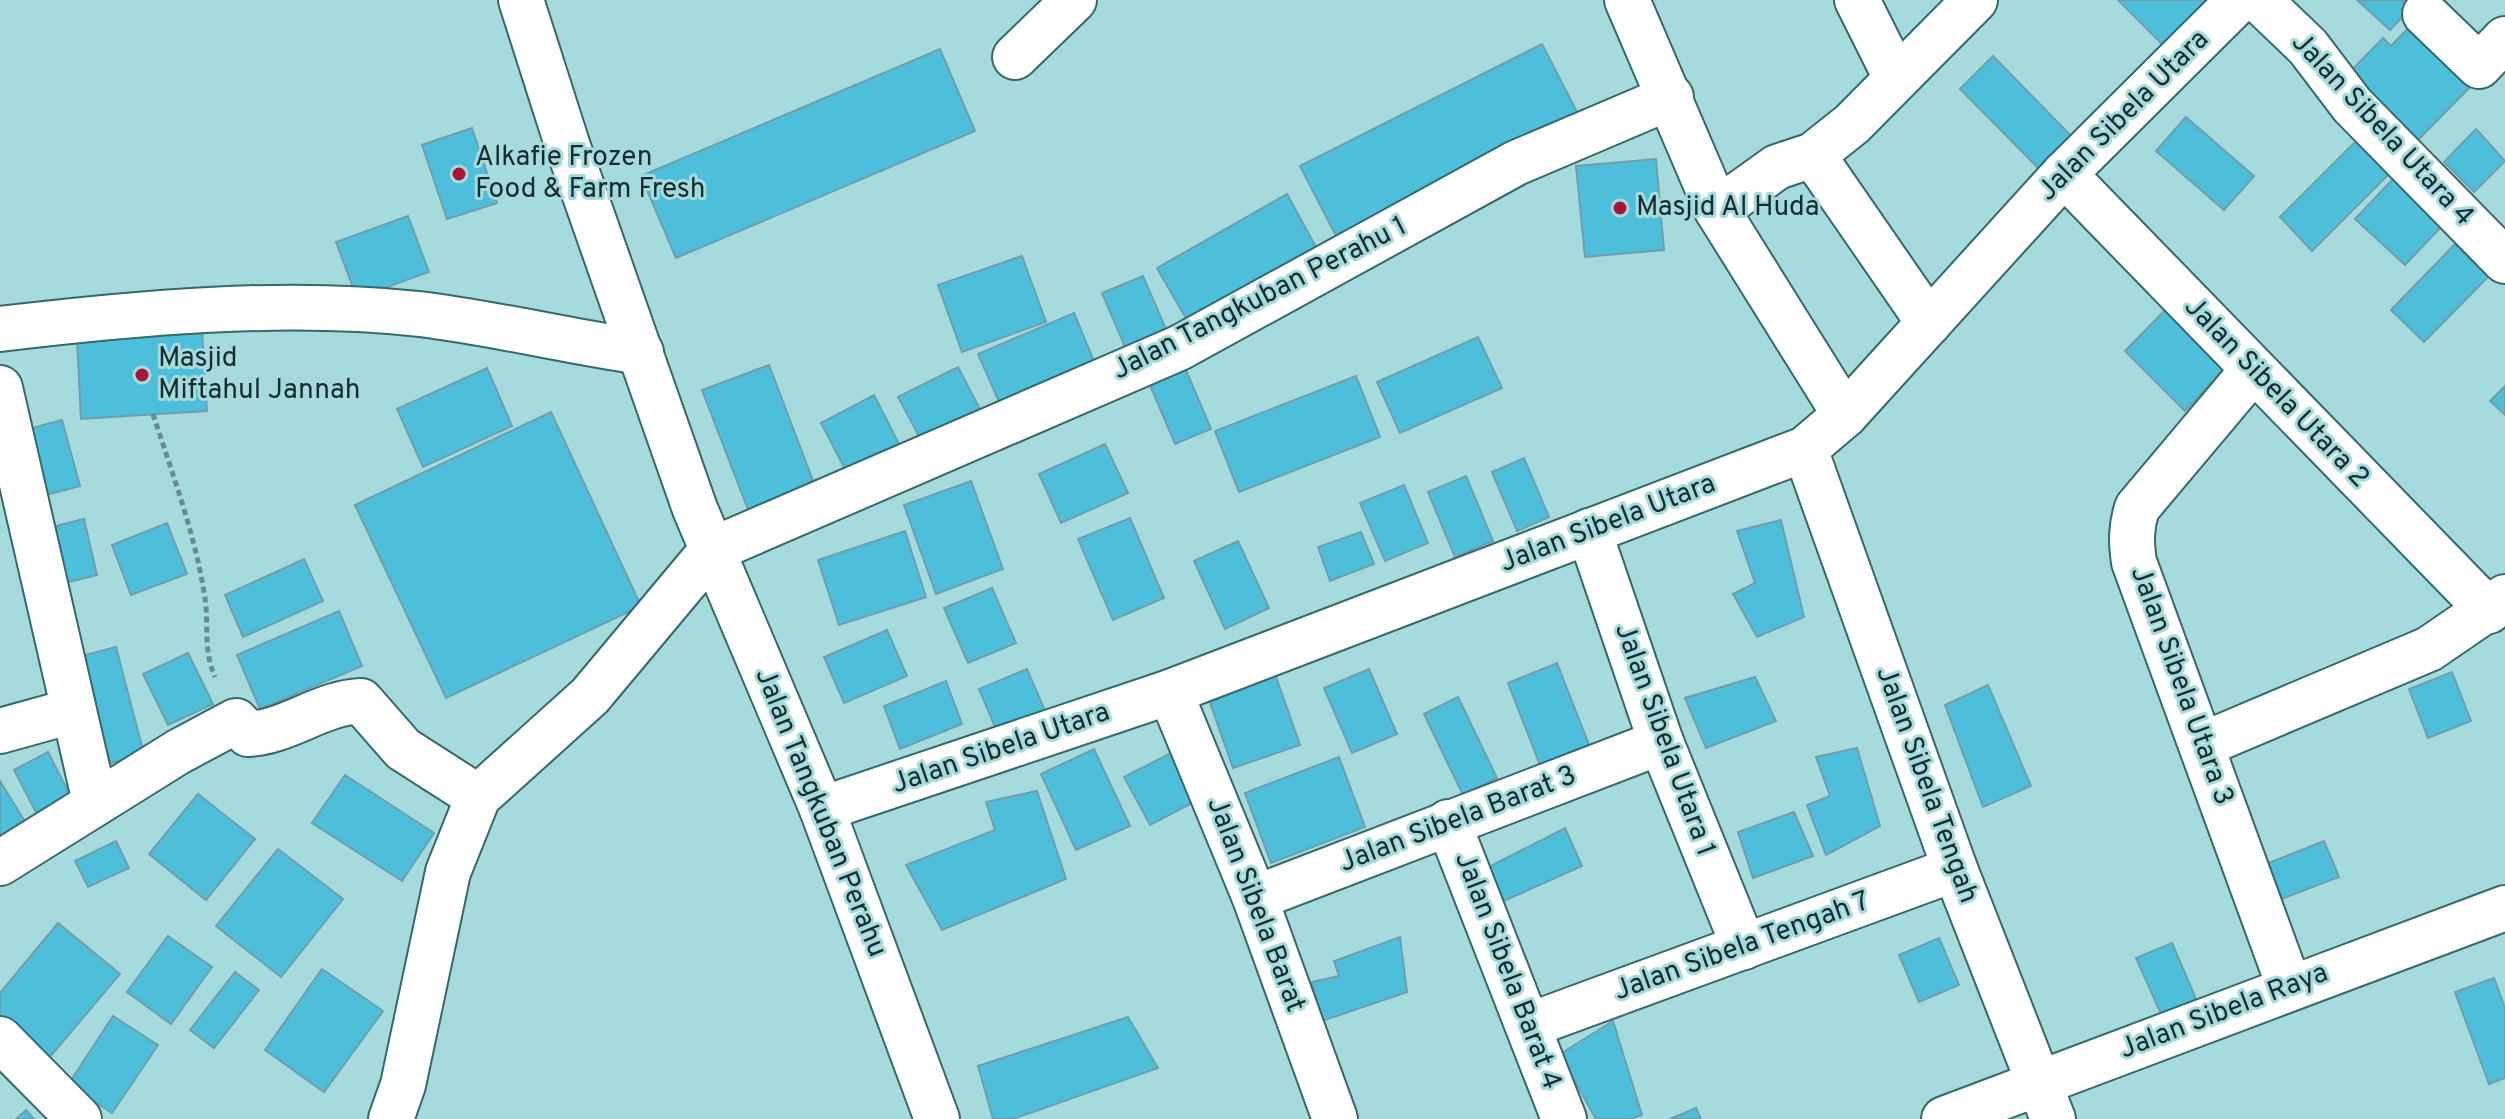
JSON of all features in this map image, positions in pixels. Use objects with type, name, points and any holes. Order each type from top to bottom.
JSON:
[{"type":"street","name":"Jalan Tangkuban Perahu","points":[[521,0],[695,509],[822,809],[937,1119]]},
{"type":"street","points":[[1015,57],[1074,0]]},
{"type":"street","points":[[1627,0],[1717,210],[1845,415]]},
{"type":"street","points":[[1857,0],[1896,78]]},
{"type":"street","points":[[1717,210],[1777,167],[1813,155],[1852,124],[1975,0]]},
{"type":"street","name":"Jalan Sibela Utara","points":[[822,809],[1170,692],[1805,449],[1845,415],[2064,174],[2239,0]]},
{"type":"street","name":"Jalan Sibela Utara 4","points":[[2259,0],[2308,47],[2362,116],[2505,261]]},
{"type":"street","points":[[2425,14],[2479,66],[2505,39]]},
{"type":"street","name":"Jalan Tangkuban Perahu 1","points":[[712,550],[1179,348],[1516,163],[1671,97]]},
{"type":"street","points":[[1813,155],[1929,323]]},
{"type":"street","name":"Jalan Sibela Utara 2","points":[[2064,174],[2253,370],[2497,604]]},
{"type":"street","points":[[0,329],[143,312],[418,314],[644,361]]},
{"type":"street","name":"Jalan Sibela Utara 3","points":[[2253,370],[2149,491],[2137,508],[2131,526],[2134,562],[2289,986]]},
{"type":"street","points":[[0,388],[92,789]]},
{"type":"street","name":"Jalan Sibela Tengah","points":[[1805,449],[1955,869],[2046,1101]]},
{"type":"street","name":"Jalan Sibela Utara 1","points":[[1589,531],[1661,742],[1744,947]]},
{"type":"street","points":[[391,1119],[403,1085],[448,872],[478,797],[590,696],[712,550]]},
{"type":"street","points":[[2202,745],[2429,649],[2497,604]]},
{"type":"street","name":"Jalan Sibela Barat","points":[[1170,692],[1255,898],[1335,1119]]},
{"type":"street","points":[[0,863],[178,752],[236,721],[248,734],[265,733],[338,702],[361,701],[403,749],[478,797]]},
{"type":"street","points":[[0,731],[72,711]]},
{"type":"street","name":"Jalan Sibela Barat 3","points":[[1255,898],[1661,742]]},
{"type":"street","name":"Jalan Sibela Barat 4","points":[[1448,822],[1530,1025],[1564,1119]]},
{"type":"street","name":"Jalan Sibela Tengah 7","points":[[1530,1025],[1955,869]]},
{"type":"street","name":"Jalan Sibela Raya","points":[[1944,1119],[2046,1101],[2289,986],[2505,908]]},
{"type":"street","points":[[0,1039],[79,1119]]},
{"type":"path","points":[[153,414],[189,525],[205,595],[205,642],[210,664],[236,721]]},
{"type":"building","points":[[2118,0],[2204,0],[2207,3],[2164,46]]},
{"type":"building","points":[[2357,0],[2418,0],[2390,30]]},
{"type":"building","points":[[2417,19],[2479,78],[2415,143],[2346,76],[2383,38],[2391,46]]},
{"type":"building","points":[[1542,44],[1578,114],[1336,236],[1300,166]]},
{"type":"building","points":[[940,49],[975,131],[676,258],[641,176]]},
{"type":"building","points":[[1993,56],[2075,140],[2042,172],[1960,89]]},
{"type":"building","points":[[2186,117],[2254,176],[2224,210],[2156,151]]},
{"type":"building","name":"Alkafie Frozen Food & Farm Fresh","points":[[472,128],[497,203],[447,219],[422,145]]},
{"type":"building","points":[[2476,129],[2505,161],[2474,192],[2444,162]]},
{"type":"building","points":[[2358,139],[2391,172],[2312,251],[2280,217]]},
{"type":"building","name":"Masjid Al Huda","points":[[1656,159],[1664,250],[1585,257],[1576,166]]},
{"type":"building","points":[[2393,179],[2442,226],[2405,265],[2355,219]]},
{"type":"building","points":[[1287,194],[1321,256],[1192,329],[1157,268]]},
{"type":"building","points":[[408,216],[429,272],[357,298],[336,242]]},
{"type":"building","points":[[2455,244],[2488,277],[2424,342],[2391,310]]},
{"type":"building","points":[[1022,256],[1046,322],[962,352],[938,285]]},
{"type":"building","points":[[1143,276],[1172,343],[1131,361],[1102,293]]},
{"type":"building","points":[[2173,302],[2229,363],[2185,411],[2125,351]]},
{"type":"building","points":[[1074,313],[1098,371],[1003,411],[978,354]]},
{"type":"building","name":"Masjid Miftahul Jannah","points":[[202,331],[207,411],[81,419],[77,340]]},
{"type":"building","points":[[1478,337],[1502,388],[1400,433],[1377,382]]},
{"type":"building","points":[[1183,363],[1211,429],[1175,444],[1147,378]]},
{"type":"building","points":[[769,365],[815,486],[749,512],[702,390]]},
{"type":"building","points":[[958,367],[982,413],[923,444],[898,397]]},
{"type":"building","points":[[487,368],[512,426],[423,467],[397,409]]},
{"type":"building","points":[[1356,376],[1380,437],[1239,492],[1215,431]]},
{"type":"building","points":[[2505,386],[2505,415],[2490,401]]},
{"type":"building","points":[[874,395],[900,446],[847,473],[821,423]]},
{"type":"building","points":[[551,412],[641,606],[446,698],[355,505]]},
{"type":"building","points":[[62,420],[80,486],[39,497],[21,431]]},
{"type":"building","points":[[1105,444],[1128,493],[1061,523],[1039,474]]},
{"type":"building","points":[[1524,458],[1549,517],[1517,531],[1492,472]]},
{"type":"building","points":[[1466,476],[1493,541],[1455,557],[1428,492]]},
{"type":"building","points":[[971,481],[1003,569],[936,594],[904,505]]},
{"type":"building","points":[[1404,485],[1428,543],[1385,561],[1360,503]]},
{"type":"building","points":[[1130,518],[1164,598],[1113,620],[1078,539]]},
{"type":"building","points":[[84,519],[97,575],[61,584],[48,528]]},
{"type":"building","points":[[1781,520],[1804,617],[1757,637],[1733,594],[1755,583],[1737,531]]},
{"type":"building","points":[[167,523],[187,574],[131,595],[112,545]]},
{"type":"building","points":[[905,531],[926,597],[839,625],[818,560]]},
{"type":"building","points":[[1361,532],[1374,564],[1330,581],[1318,547]]},
{"type":"building","points":[[1238,541],[1269,608],[1225,629],[1194,561]]},
{"type":"building","points":[[304,559],[323,601],[243,637],[225,595]]},
{"type":"building","points":[[992,588],[1016,643],[968,663],[944,608]]},
{"type":"building","points":[[339,611],[362,666],[260,709],[237,655]]},
{"type":"building","points":[[887,630],[907,676],[844,703],[824,657]]},
{"type":"building","points":[[116,647],[144,754],[103,765],[74,658]]},
{"type":"building","points":[[188,653],[213,704],[168,725],[143,674]]},
{"type":"building","points":[[1557,663],[1591,750],[1542,770],[1508,683]]},
{"type":"building","points":[[1027,669],[1046,713],[998,734],[979,689]]},
{"type":"building","points":[[1369,669],[1397,734],[1352,753],[1324,688]]},
{"type":"building","points":[[2452,672],[2471,721],[2428,738],[2409,689]]},
{"type":"building","points":[[1275,674],[1300,745],[1233,768],[1208,697]]},
{"type":"building","points":[[1755,677],[1776,721],[1706,748],[1685,698]]},
{"type":"building","points":[[946,681],[962,724],[900,749],[884,706]]},
{"type":"building","points":[[1988,685],[2031,786],[1983,807],[1945,705]]},
{"type":"building","points":[[1458,697],[1497,778],[1463,795],[1424,714]]},
{"type":"building","points":[[1857,748],[1880,826],[1826,855],[1807,805],[1830,796],[1816,757]]},
{"type":"building","points":[[1094,749],[1130,826],[1076,850],[1041,774]]},
{"type":"building","points":[[48,752],[76,807],[42,824],[14,770]]},
{"type":"building","points":[[1171,753],[1196,801],[1150,825],[1124,777]]},
{"type":"building","points":[[1339,757],[1365,827],[1271,863],[1245,793]]},
{"type":"building","points":[[345,775],[434,833],[402,881],[312,823]]},
{"type":"building","points":[[0,781],[29,828],[0,847]]},
{"type":"building","points":[[1037,791],[1066,879],[942,930],[906,865],[995,830],[986,802]]},
{"type":"building","points":[[198,794],[255,839],[206,900],[149,854]]},
{"type":"building","points":[[1794,812],[1813,856],[1753,878],[1738,832]]},
{"type":"building","points":[[1565,828],[1582,866],[1497,904],[1483,870]]},
{"type":"building","points":[[116,841],[129,868],[88,887],[75,861]]},
{"type":"building","points":[[2324,841],[2339,877],[2273,902],[2259,867]]},
{"type":"building","points":[[278,849],[343,899],[281,977],[216,926]]},
{"type":"building","points":[[58,923],[120,974],[49,1058],[0,1018],[0,993]]},
{"type":"building","points":[[168,936],[212,967],[171,1024],[127,992]]},
{"type":"building","points":[[1400,937],[1407,992],[1322,1021],[1312,982],[1339,976],[1334,961]]},
{"type":"building","points":[[1939,938],[1959,985],[1919,1002],[1899,955]]},
{"type":"building","points":[[2172,943],[2196,999],[2161,1014],[2136,958]]},
{"type":"building","points":[[322,969],[383,1011],[324,1092],[265,1050]]},
{"type":"building","points":[[235,972],[259,990],[214,1048],[190,1030]]},
{"type":"building","points":[[2494,978],[2505,1008],[2505,1078],[2489,1084],[2455,992]]},
{"type":"building","points":[[113,1016],[158,1045],[112,1113],[68,1085]]},
{"type":"building","points":[[1128,1017],[1158,1068],[1013,1119],[993,1119],[978,1066]]},
{"type":"building","points":[[1613,1021],[1642,1115],[1630,1119],[1596,1119],[1560,1054]]},
{"type":"building","points":[[1696,1108],[1701,1119],[1670,1119]]},
{"type":"building","points":[[26,1110],[34,1119],[16,1119]]},
{"type":"place","name":"Alkafie Frozen Food & Farm Fresh","points":[[459,174]]},
{"type":"place","name":"Masjid Al Huda","points":[[1620,208]]},
{"type":"place","name":"Masjid Miftahul Jannah","points":[[142,375]]}]
